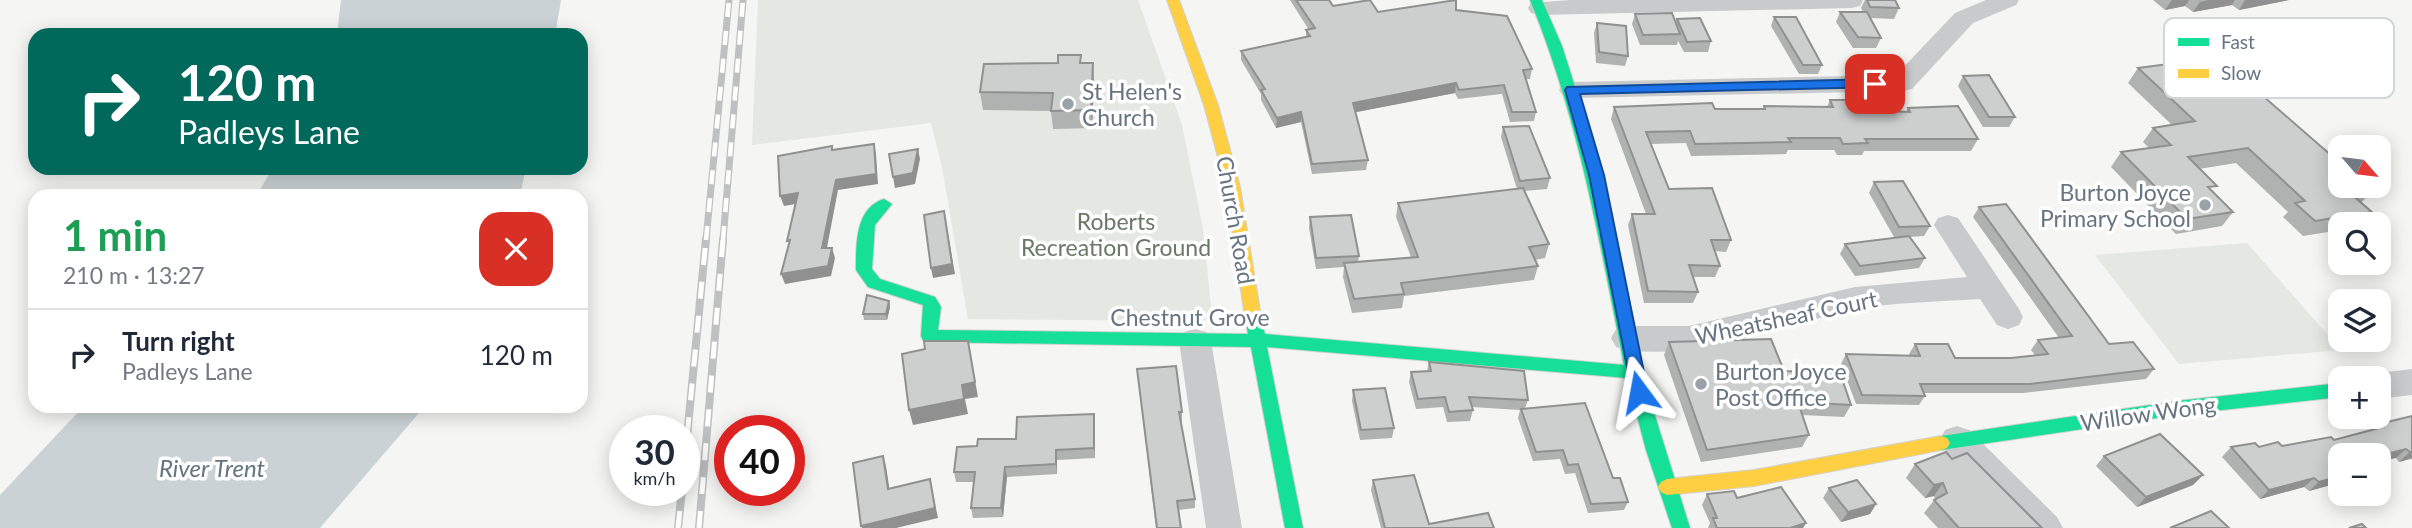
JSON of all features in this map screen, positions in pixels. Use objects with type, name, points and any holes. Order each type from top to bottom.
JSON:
[{"type":"street","name":"Church Road","points":[[1173,0],[1211,105],[1233,187],[1257,341],[1294,528]]},
{"type":"street","points":[[1572,90],[1902,83],[1964,18],[2007,0]]},
{"type":"street","points":[[1681,528],[1634,372],[1596,175],[1572,90],[1538,4],[1852,1]]},
{"type":"street","name":"Chestnut Grove","points":[[884,204],[868,216],[864,270],[874,283],[929,301],[933,307],[929,336],[1280,341],[1634,372]]},
{"type":"street","points":[[1948,225],[2008,317]]},
{"type":"street","name":"Wheatsheaf Court","points":[[1627,338],[1699,337],[1790,312],[1855,298],[1987,287]]},
{"type":"street","points":[[1195,341],[1224,528]]},
{"type":"street","points":[[2391,384],[2412,382]]},
{"type":"street","name":"Willow Wong","points":[[1667,487],[1754,478],[1957,440],[2178,408],[2328,391]]},
{"type":"street","points":[[1957,440],[2045,528]]},
{"type":"green space","name":"Roberts Recreation Ground","points":[[758,0],[1138,0],[1182,125],[1203,229],[1212,316],[1203,321],[968,319],[942,167],[931,123],[752,145]]},
{"type":"green space","points":[[2247,243],[2328,335],[2328,351],[2179,364],[2095,255]]},
{"type":"water","points":[[341,0],[561,0],[556,28],[338,28]]},
{"type":"water","points":[[269,175],[524,175],[522,189],[260,189]]},
{"type":"water","name":"River Trent","points":[[77,413],[419,413],[320,528],[0,528],[0,495]]},
{"type":"building","points":[[1296,0],[1329,0],[1333,6],[1370,0],[1378,12],[1456,0],[1456,10],[1507,16],[1532,69],[1523,70],[1536,112],[1512,112],[1504,85],[1459,90],[1456,83],[1353,103],[1368,160],[1312,164],[1301,112],[1277,118],[1261,90],[1265,89],[1241,51],[1310,36],[1306,30],[1315,28]]},
{"type":"building","points":[[1867,0],[1895,0],[1899,8],[1870,7]]},
{"type":"building","points":[[1840,12],[1867,12],[1881,38],[1858,37]]},
{"type":"building","points":[[1672,13],[1680,34],[1643,35],[1635,14]]},
{"type":"building","points":[[1774,17],[1796,17],[1822,65],[1803,65]]},
{"type":"building","points":[[1700,18],[1711,41],[1687,42],[1677,19]]},
{"type":"building","points":[[1597,23],[1626,26],[1628,56],[1599,52]]},
{"type":"building","points":[[1058,55],[1081,55],[1080,63],[1093,63],[1091,110],[1051,111],[1053,93],[980,92],[984,64],[1058,63]]},
{"type":"building","points":[[2164,65],[2164,92],[2138,68]]},
{"type":"building","points":[[1989,75],[2015,117],[1989,117],[1963,76]]},
{"type":"building","points":[[2170,98],[2265,98],[2328,153],[2328,198],[2356,198],[2372,212],[2328,212],[2328,219],[2315,221],[2295,203],[2305,201],[2248,148],[2188,157],[2217,186],[2208,187],[2233,212],[2187,219],[2121,152],[2171,145],[2153,128],[2195,121]]},
{"type":"building","points":[[1830,100],[1856,100],[1861,110],[1910,112],[1908,108],[1958,106],[1978,139],[1865,139],[1868,143],[1843,144],[1840,138],[1788,138],[1791,142],[1695,144],[1690,131],[1646,132],[1669,189],[1712,188],[1731,240],[1711,240],[1720,266],[1689,265],[1698,292],[1648,291],[1632,214],[1655,214],[1614,107],[1712,103],[1715,109],[1765,109],[1764,106],[1833,107]]},
{"type":"building","points":[[1529,126],[1550,178],[1520,181],[1503,127]]},
{"type":"building","points":[[874,144],[876,174],[836,180],[822,248],[832,248],[828,266],[781,274],[798,193],[780,196],[778,156],[832,146],[832,150]]},
{"type":"building","points":[[918,149],[913,173],[893,177],[889,154]]},
{"type":"building","points":[[1903,181],[1930,226],[1899,227],[1874,182]]},
{"type":"building","points":[[1523,188],[1549,244],[1529,247],[1538,266],[1401,283],[1404,294],[1354,299],[1344,263],[1418,257],[1398,203]]},
{"type":"building","points":[[2006,204],[2109,344],[2133,342],[2154,369],[2030,384],[1920,384],[1925,396],[1862,395],[1846,354],[1920,356],[1915,344],[1948,344],[1955,358],[2011,358],[2048,354],[2038,340],[2072,336],[1979,207]]},
{"type":"building","points":[[944,211],[952,264],[931,268],[924,215]]},
{"type":"building","points":[[1351,215],[1359,256],[1316,258],[1310,217]]},
{"type":"building","points":[[1909,236],[1925,258],[1860,266],[1845,244]]},
{"type":"building","points":[[867,295],[889,301],[886,314],[863,314]]},
{"type":"building","points":[[1771,339],[1784,371],[1840,373],[1851,405],[1798,402],[1809,435],[1707,450],[1669,342]]},
{"type":"building","points":[[924,341],[968,341],[975,382],[962,385],[964,399],[909,410],[902,354],[925,349]]},
{"type":"building","points":[[1429,362],[1524,371],[1528,400],[1469,397],[1473,410],[1449,412],[1445,397],[1418,399],[1411,372],[1431,371]]},
{"type":"building","points":[[1176,366],[1182,412],[1179,412],[1195,499],[1177,501],[1181,528],[1157,528],[1137,369]]},
{"type":"building","points":[[1385,388],[1394,428],[1361,430],[1353,390]]},
{"type":"building","points":[[1585,403],[1613,478],[1620,478],[1628,502],[1591,504],[1578,464],[1568,465],[1563,450],[1536,452],[1521,409]]},
{"type":"building","points":[[1094,414],[1094,448],[1056,450],[1056,464],[1005,467],[1001,508],[971,508],[975,472],[954,472],[957,447],[977,446],[978,439],[1016,439],[1017,417]]},
{"type":"building","points":[[2412,416],[2412,452],[2406,449],[2391,453],[2391,443],[2328,443],[2328,479],[2319,482],[2314,478],[2269,490],[2231,447],[2255,443],[2259,447],[2278,442],[2282,446],[2331,437],[2334,440],[2375,429],[2391,429],[2391,421]]},
{"type":"building","points":[[2160,434],[2203,475],[2146,497],[2104,456]]},
{"type":"building","points":[[1946,452],[1952,459],[1967,453],[2042,528],[1959,528],[1934,500],[1947,493],[1943,483],[1934,485],[1915,464]]},
{"type":"building","points":[[883,456],[888,489],[930,479],[935,508],[861,526],[853,463]]},
{"type":"building","points":[[1414,475],[1429,524],[1488,513],[1494,528],[1385,528],[1373,480]]},
{"type":"building","points":[[1857,480],[1876,504],[1848,512],[1829,488]]},
{"type":"building","points":[[1781,487],[1806,523],[1790,528],[1717,528],[1713,518],[1717,518],[1707,494],[1734,491],[1737,498]]},
{"type":"building","points":[[2211,511],[2229,528],[2170,528]]},
{"type":"building","points":[[2362,524],[2366,528],[2349,528]]},
{"type":"railway","points":[[706,240],[729,0]]},
{"type":"railway","points":[[723,240],[743,0]]},
{"type":"railway","points":[[689,415],[706,239]]},
{"type":"railway","points":[[699,528],[723,239]]},
{"type":"railway","points":[[678,528],[680,506]]},
{"type":"traffic: fast","points":[[1536,0],[1571,91],[1584,137],[1596,182],[1639,390],[1655,450],[1681,528]]},
{"type":"traffic: fast","points":[[884,204],[871,217],[865,233],[864,270],[874,283],[929,301],[933,307],[929,336],[1280,341],[1634,372]]},
{"type":"traffic: fast","points":[[1252,311],[1294,528]]},
{"type":"traffic: fast","points":[[1941,443],[2177,408],[2328,391]]},
{"type":"traffic: slow","points":[[1173,0],[1211,105],[1233,187],[1252,311]]},
{"type":"traffic: slow","points":[[1667,487],[1754,478],[1941,443]]},
{"type":"place","name":"St Helen's Church","points":[[1068,104]]},
{"type":"place","name":"Burton Joyce Primary School","points":[[2205,205]]},
{"type":"place","name":"Burton Joyce Post Office","points":[[1701,384]]},
{"type":"route","points":[[1639,392],[1596,175],[1572,90],[1875,84]]}]
